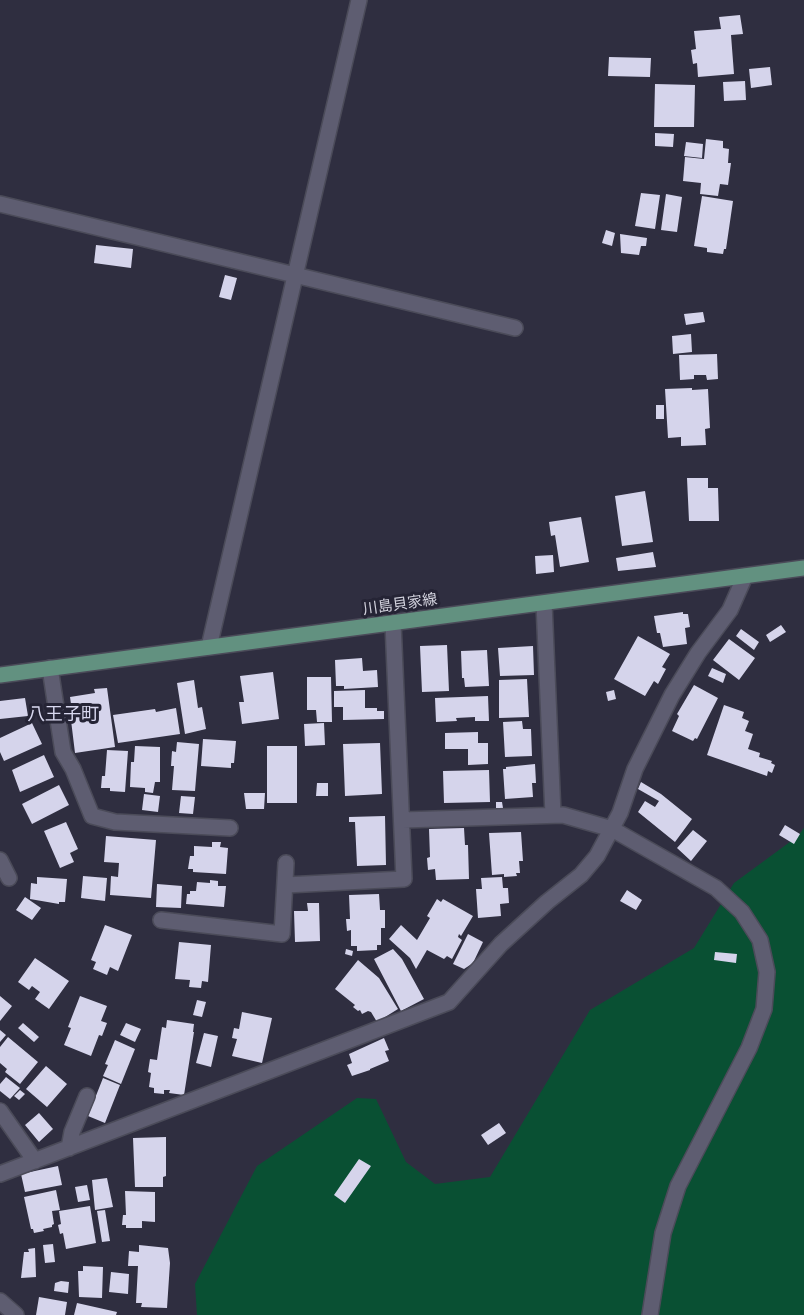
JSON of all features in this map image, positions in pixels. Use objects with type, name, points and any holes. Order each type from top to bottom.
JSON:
[{"type":"main road","name":"川島貝家線","points":[[0,675],[804,568]]},
{"type":"street","points":[[209,647],[359,0]]},
{"type":"street","points":[[0,204],[515,328]]},
{"type":"street","points":[[0,1174],[449,1002],[501,944],[581,875],[597,856],[620,813],[635,769],[672,695],[698,653],[730,610],[745,576]]},
{"type":"street","points":[[544,603],[553,815]]},
{"type":"street","points":[[285,885],[404,879],[393,623]]},
{"type":"street","points":[[50,668],[63,752],[73,769],[92,816],[116,822],[230,828]]},
{"type":"street","points":[[403,820],[563,815],[612,829],[716,888],[742,912],[760,940],[767,972],[764,1010],[749,1048],[678,1186],[663,1233],[650,1315]]},
{"type":"street","points":[[0,860],[9,878]]},
{"type":"street","points":[[161,920],[282,934],[286,863]]},
{"type":"street","points":[[69,1148],[72,1132],[87,1096]]},
{"type":"street","points":[[0,1111],[35,1161]]},
{"type":"green space","points":[[804,828],[804,1315],[197,1315],[195,1284],[257,1166],[357,1098],[376,1099],[406,1162],[435,1184],[490,1177],[590,1010],[694,948],[734,883],[798,836]]},
{"type":"building","points":[[740,15],[743,34],[731,35],[734,74],[698,77],[697,63],[693,64],[691,50],[696,49],[694,31],[721,29],[719,17]]},
{"type":"building","points":[[609,57],[651,58],[650,77],[608,76]]},
{"type":"building","points":[[770,67],[772,85],[751,88],[749,69]]},
{"type":"building","points":[[745,81],[746,100],[724,101],[723,82]]},
{"type":"building","points":[[655,84],[695,85],[694,127],[654,127]]},
{"type":"building","points":[[655,133],[674,134],[673,147],[655,146]]},
{"type":"building","points":[[706,139],[723,141],[723,148],[729,149],[728,163],[731,163],[728,185],[720,184],[718,196],[700,194],[701,183],[683,181],[685,157],[704,159]]},
{"type":"building","points":[[686,142],[703,144],[702,158],[684,156]]},
{"type":"building","points":[[641,193],[660,195],[655,229],[635,226]]},
{"type":"building","points":[[666,194],[682,197],[677,232],[661,230]]},
{"type":"building","points":[[702,196],[733,201],[726,249],[723,254],[707,252],[707,248],[694,246]]},
{"type":"building","points":[[606,230],[615,233],[612,246],[602,243]]},
{"type":"building","points":[[620,234],[647,238],[646,246],[641,246],[639,255],[621,253]]},
{"type":"building","points":[[96,245],[133,249],[131,268],[94,263]]},
{"type":"building","points":[[225,275],[237,278],[231,300],[219,297]]},
{"type":"building","points":[[703,312],[705,322],[686,325],[684,314]]},
{"type":"building","points":[[691,334],[692,352],[673,354],[672,336]]},
{"type":"building","points":[[717,354],[718,379],[707,380],[706,375],[694,375],[694,379],[680,380],[679,355]]},
{"type":"building","points":[[692,388],[692,390],[708,389],[710,428],[705,429],[706,445],[681,446],[681,437],[668,438],[665,389]]},
{"type":"building","points":[[656,405],[664,405],[664,419],[656,419]]},
{"type":"building","points":[[687,478],[708,478],[708,488],[718,488],[719,521],[689,521]]},
{"type":"building","points":[[645,491],[653,542],[622,546],[615,496]]},
{"type":"building","points":[[581,517],[589,562],[560,567],[555,535],[551,536],[549,522]]},
{"type":"building","points":[[653,552],[656,567],[618,571],[616,558]]},
{"type":"building","points":[[553,555],[554,572],[536,574],[535,556]]},
{"type":"building","points":[[683,612],[683,614],[688,614],[690,627],[685,628],[687,644],[663,647],[660,633],[657,633],[654,616]]},
{"type":"building","points":[[781,625],[786,632],[770,642],[766,635]]},
{"type":"building","points":[[741,629],[759,642],[754,650],[736,636]]},
{"type":"building","points":[[638,636],[670,654],[662,667],[666,669],[658,684],[654,681],[645,696],[614,679]]},
{"type":"building","points":[[729,639],[755,658],[739,680],[713,660]]},
{"type":"building","points":[[447,645],[449,691],[422,692],[420,646]]},
{"type":"building","points":[[533,646],[534,675],[500,676],[498,648]]},
{"type":"building","points":[[487,650],[489,686],[465,687],[464,678],[462,678],[461,651]]},
{"type":"building","points":[[362,658],[363,671],[377,670],[378,687],[344,689],[344,686],[336,686],[335,660]]},
{"type":"building","points":[[712,668],[726,674],[723,683],[708,676]]},
{"type":"building","points":[[273,672],[279,719],[242,724],[239,702],[244,702],[240,676]]},
{"type":"building","points":[[307,677],[331,677],[332,722],[317,722],[316,710],[307,710]]},
{"type":"building","points":[[527,679],[529,717],[499,718],[499,680]]},
{"type":"building","points":[[194,680],[198,708],[202,707],[206,729],[185,734],[177,683]]},
{"type":"building","points":[[694,685],[718,698],[697,739],[693,741],[672,731],[679,716],[677,714]]},
{"type":"building","points":[[107,688],[115,747],[75,753],[70,697],[95,693],[94,689]]},
{"type":"building","points":[[365,690],[365,708],[377,708],[377,711],[384,711],[384,719],[343,720],[343,707],[334,707],[334,691]]},
{"type":"building","points":[[614,690],[616,699],[608,701],[606,692]]},
{"type":"building","points":[[488,696],[489,721],[475,721],[475,717],[436,722],[435,698]]},
{"type":"building","points":[[25,698],[28,716],[0,719],[0,701]]},
{"type":"building","points":[[724,705],[744,712],[742,718],[749,721],[745,731],[753,734],[748,749],[760,753],[759,757],[772,761],[771,763],[775,765],[772,773],[768,771],[767,776],[707,755]]},
{"type":"building","points":[[176,708],[180,734],[118,743],[113,715]]},
{"type":"building","points":[[522,721],[523,729],[531,729],[532,756],[505,757],[503,722]]},
{"type":"building","points":[[32,723],[42,744],[4,761],[0,752],[0,738]]},
{"type":"building","points":[[324,723],[325,745],[305,746],[304,724]]},
{"type":"building","points":[[478,732],[478,743],[488,743],[488,764],[468,765],[468,749],[445,749],[445,733]]},
{"type":"building","points":[[203,739],[236,741],[234,763],[231,763],[231,768],[201,766]]},
{"type":"building","points":[[177,742],[199,744],[195,791],[172,790],[174,766],[171,766],[172,751],[176,752]]},
{"type":"building","points":[[380,743],[382,794],[345,796],[343,744]]},
{"type":"building","points":[[135,746],[160,747],[160,782],[155,782],[153,793],[145,792],[145,788],[130,787],[131,762],[134,762]]},
{"type":"building","points":[[267,746],[297,746],[297,803],[267,803]]},
{"type":"building","points":[[107,750],[128,751],[125,792],[101,788],[102,776],[105,776]]},
{"type":"building","points":[[44,755],[54,777],[20,792],[12,770]]},
{"type":"building","points":[[535,764],[536,783],[532,783],[533,797],[505,799],[503,769]]},
{"type":"building","points":[[489,770],[490,802],[444,803],[443,771]]},
{"type":"building","points":[[641,782],[661,794],[692,819],[675,842],[638,812],[645,801],[655,807],[659,801],[638,789]]},
{"type":"building","points":[[317,783],[328,783],[328,796],[316,796]]},
{"type":"building","points":[[59,785],[69,805],[32,824],[22,804]]},
{"type":"building","points":[[244,793],[265,793],[264,809],[246,809]]},
{"type":"building","points":[[144,794],[160,796],[158,812],[142,810]]},
{"type":"building","points":[[181,796],[195,797],[193,814],[179,813]]},
{"type":"building","points":[[496,802],[502,802],[503,808],[496,808]]},
{"type":"building","points":[[385,816],[386,865],[357,866],[355,822],[349,822],[349,817]]},
{"type":"building","points":[[66,822],[78,849],[70,853],[74,862],[60,868],[44,831]]},
{"type":"building","points":[[785,825],[800,834],[794,844],[779,835]]},
{"type":"building","points":[[464,828],[465,845],[468,845],[469,879],[436,880],[435,869],[428,870],[429,829]]},
{"type":"building","points":[[693,830],[707,841],[691,861],[677,848]]},
{"type":"building","points":[[521,832],[523,861],[519,861],[520,873],[516,873],[517,876],[504,877],[504,874],[492,875],[489,833]]},
{"type":"building","points":[[106,836],[156,840],[151,898],[110,895],[111,876],[118,877],[119,863],[104,862]]},
{"type":"building","points":[[212,842],[221,842],[220,847],[228,848],[226,874],[193,872],[193,869],[188,869],[190,856],[194,856],[194,846],[212,847]]},
{"type":"building","points":[[83,876],[107,878],[105,901],[81,898]]},
{"type":"building","points":[[37,877],[67,879],[65,902],[59,902],[59,904],[30,899],[31,883],[37,884]]},
{"type":"building","points":[[502,877],[503,888],[508,888],[509,903],[500,904],[501,916],[478,918],[476,889],[482,889],[481,878]]},
{"type":"building","points":[[210,880],[218,881],[218,886],[226,886],[224,907],[186,904],[187,894],[190,894],[190,891],[196,891],[197,882],[210,883]]},
{"type":"building","points":[[157,884],[182,886],[181,908],[156,907]]},
{"type":"building","points":[[627,890],[642,900],[636,910],[620,901]]},
{"type":"building","points":[[379,894],[380,910],[385,910],[385,928],[381,928],[381,945],[377,945],[377,950],[357,951],[357,946],[351,946],[351,930],[347,931],[346,919],[350,919],[349,895]]},
{"type":"building","points":[[25,897],[41,908],[32,920],[16,910]]},
{"type":"building","points":[[437,899],[441,902],[443,899],[473,916],[461,936],[459,934],[458,937],[462,940],[452,959],[447,956],[444,959],[427,950],[416,969],[410,958],[389,939],[401,925],[417,940],[430,918],[427,916]]},
{"type":"building","points":[[307,903],[319,903],[320,941],[295,942],[294,911],[308,911]]},
{"type":"building","points":[[105,925],[132,935],[118,971],[110,967],[107,975],[93,969],[96,962],[91,960]]},
{"type":"building","points":[[468,934],[483,942],[473,963],[464,969],[453,964]]},
{"type":"building","points":[[179,942],[211,945],[208,982],[202,981],[201,988],[189,987],[190,980],[175,979]]},
{"type":"building","points":[[346,949],[353,951],[352,956],[345,954]]},
{"type":"building","points":[[393,949],[402,959],[424,999],[401,1011],[374,959]]},
{"type":"building","points":[[715,952],[737,954],[736,963],[714,960]]},
{"type":"building","points":[[35,958],[69,981],[49,1009],[35,999],[40,992],[32,986],[29,990],[18,982]]},
{"type":"building","points":[[358,960],[379,978],[398,1009],[377,1022],[371,1012],[362,1014],[360,1010],[353,1007],[355,1005],[335,989]]},
{"type":"building","points":[[0,996],[12,1006],[0,1021]]},
{"type":"building","points":[[80,996],[107,1006],[101,1021],[107,1023],[102,1036],[99,1035],[91,1056],[64,1045]]},
{"type":"building","points":[[197,1000],[206,1002],[202,1017],[193,1015]]},
{"type":"building","points":[[242,1012],[272,1018],[262,1063],[232,1056],[237,1039],[232,1038],[234,1028],[239,1029]]},
{"type":"building","points":[[167,1020],[194,1024],[184,1095],[169,1093],[170,1090],[164,1090],[164,1094],[154,1093],[154,1088],[149,1087],[150,1059],[157,1060],[162,1027],[166,1028]]},
{"type":"building","points":[[23,1023],[39,1037],[34,1042],[18,1028]]},
{"type":"building","points":[[126,1023],[141,1029],[135,1042],[120,1035]]},
{"type":"building","points":[[0,1030],[6,1035],[0,1042]]},
{"type":"building","points":[[204,1033],[218,1036],[211,1067],[196,1063]]},
{"type":"building","points":[[8,1037],[38,1062],[20,1084],[5,1072],[7,1069],[0,1063],[0,1047]]},
{"type":"building","points":[[384,1038],[389,1050],[385,1051],[389,1061],[352,1076],[347,1065],[352,1063],[349,1054]]},
{"type":"building","points":[[115,1040],[135,1049],[121,1084],[103,1076],[108,1065],[105,1064]]},
{"type":"building","points":[[46,1066],[67,1084],[47,1107],[26,1089]]},
{"type":"building","points":[[6,1077],[20,1088],[10,1099],[0,1091],[0,1084]]},
{"type":"building","points":[[103,1078],[120,1085],[105,1123],[88,1116]]},
{"type":"building","points":[[20,1090],[25,1094],[19,1100],[14,1096]]},
{"type":"building","points":[[39,1113],[53,1129],[39,1142],[25,1125]]},
{"type":"building","points":[[499,1123],[506,1133],[488,1145],[481,1135]]},
{"type":"building","points":[[166,1137],[166,1176],[163,1177],[163,1187],[135,1187],[133,1138]]},
{"type":"building","points":[[359,1159],[371,1166],[345,1203],[334,1195]]},
{"type":"building","points":[[58,1166],[62,1185],[25,1192],[21,1174]]},
{"type":"building","points":[[107,1178],[113,1207],[95,1210],[92,1180]]},
{"type":"building","points":[[87,1185],[90,1200],[78,1202],[75,1187]]},
{"type":"building","points":[[56,1190],[60,1210],[52,1211],[54,1224],[52,1227],[43,1229],[44,1231],[34,1233],[31,1229],[24,1197]]},
{"type":"building","points":[[125,1191],[155,1192],[155,1222],[142,1221],[142,1228],[126,1228],[126,1225],[122,1225],[123,1215],[126,1215]]},
{"type":"building","points":[[90,1206],[96,1243],[66,1249],[63,1233],[60,1234],[58,1225],[61,1224],[59,1211]]},
{"type":"building","points":[[105,1210],[110,1241],[102,1242],[97,1211]]},
{"type":"building","points":[[53,1244],[55,1262],[45,1263],[43,1245]]},
{"type":"building","points":[[139,1245],[168,1248],[170,1263],[167,1308],[141,1307],[142,1303],[136,1303],[138,1266],[128,1266],[129,1251],[139,1252]]},
{"type":"building","points":[[35,1248],[36,1277],[21,1278],[24,1252]]},
{"type":"building","points":[[83,1266],[103,1267],[102,1298],[79,1297],[78,1271],[83,1271]]},
{"type":"building","points":[[111,1272],[129,1274],[128,1294],[109,1292]]},
{"type":"building","points":[[69,1282],[68,1293],[54,1291],[55,1283]]},
{"type":"building","points":[[39,1297],[67,1302],[65,1315],[36,1315]]},
{"type":"building","points":[[77,1303],[117,1312],[116,1315],[74,1315]]},
{"type":"district","name":"八王子町","points":[[63,714]]}]
